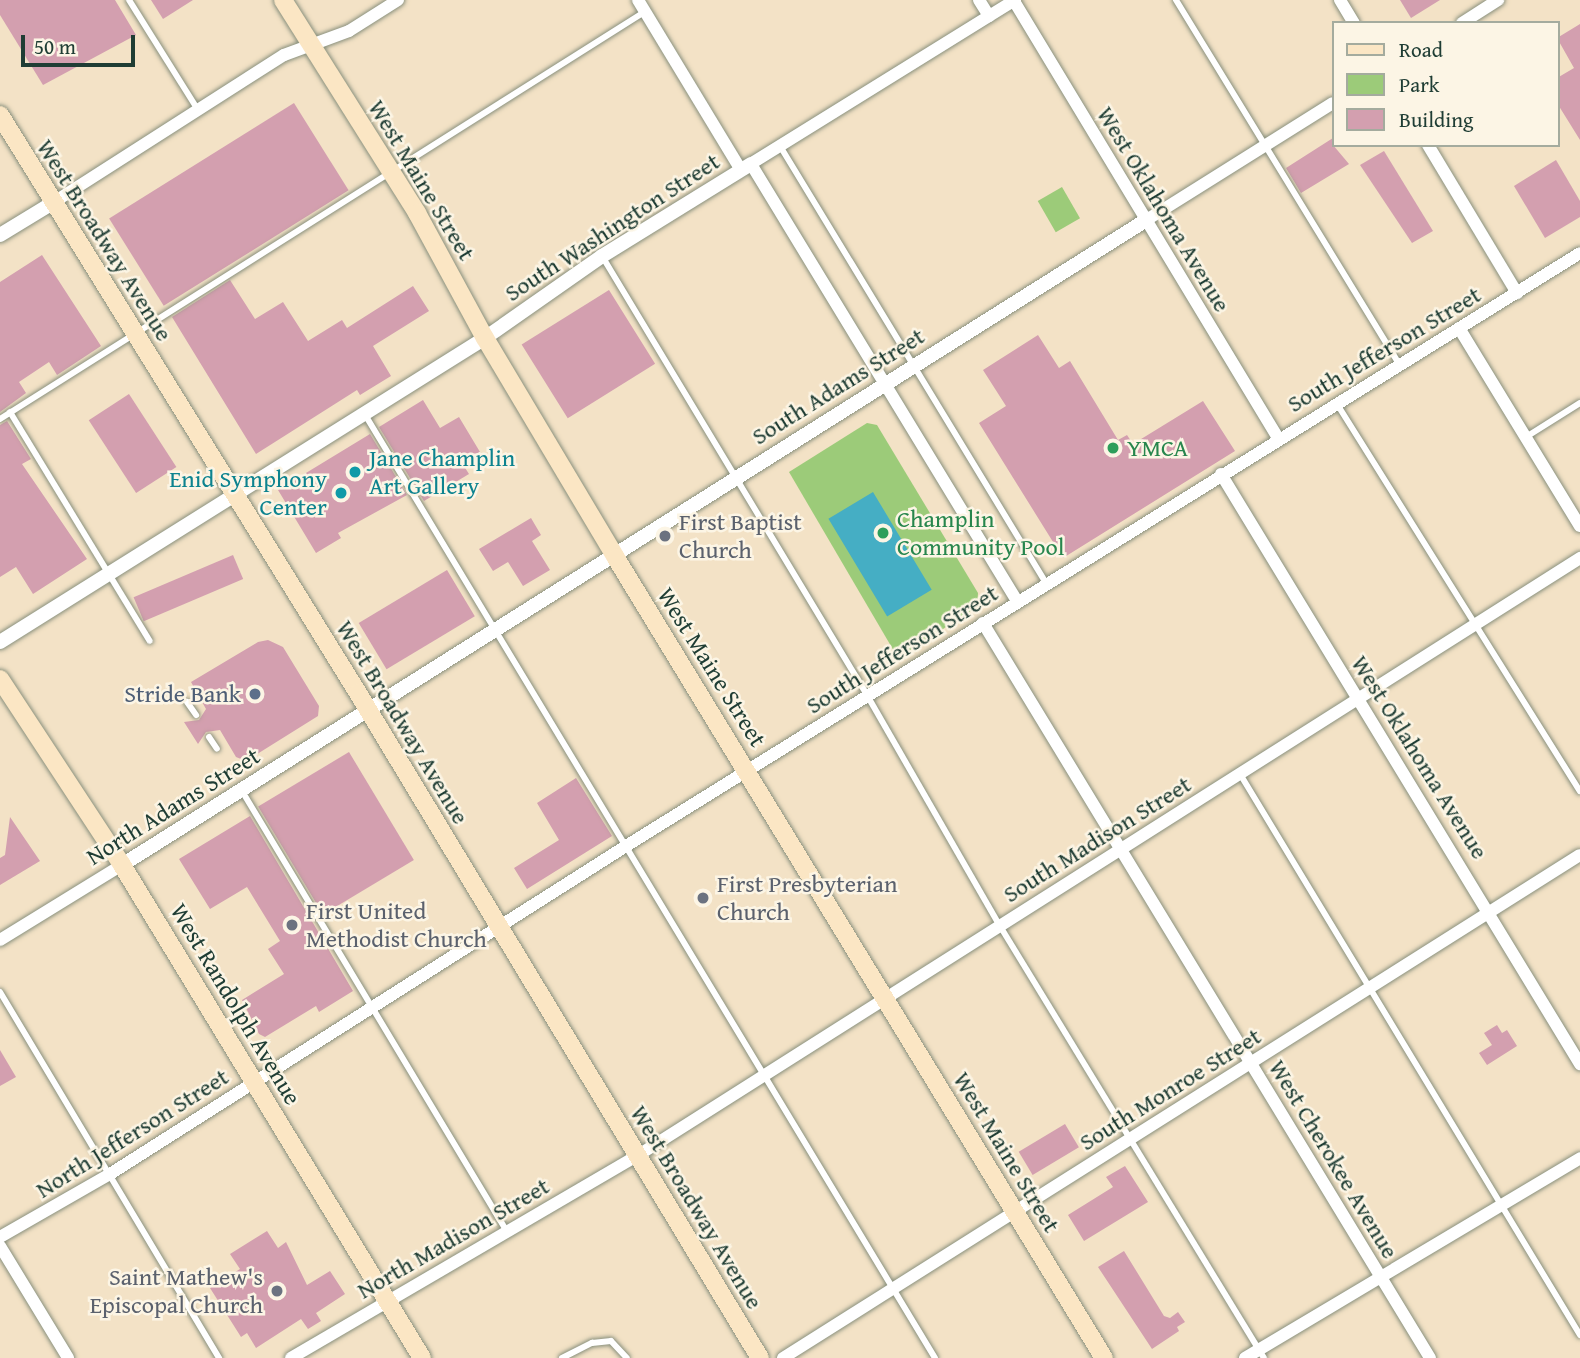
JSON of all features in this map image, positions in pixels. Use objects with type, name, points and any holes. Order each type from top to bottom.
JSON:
[{"type":"main road","name":"West Maine Street","points":[[283,0],[392,174],[485,338],[616,558],[748,770],[1104,1358]]},
{"type":"main road","name":"West Broadway Avenue","points":[[0,115],[369,711],[760,1358]]},
{"type":"main road","name":"West Randolph Avenue","points":[[0,680],[122,865],[422,1358]]},
{"type":"street","points":[[0,235],[196,107],[284,55],[349,31],[398,0]]},
{"type":"street","points":[[979,0],[989,16]]},
{"type":"street","name":"South Washington Street","points":[[0,642],[485,338],[602,256],[1014,0]]},
{"type":"street","name":"West Oklahoma Avenue","points":[[1014,0],[1278,438]]},
{"type":"street","points":[[1340,0],[1353,21]]},
{"type":"street","points":[[1465,21],[1498,0]]},
{"type":"street","points":[[642,6],[746,167],[1017,601]]},
{"type":"street","name":"South Adams Street","points":[[369,711],[616,558],[736,476],[1332,104]]},
{"type":"street","points":[[1429,147],[1517,293]]},
{"type":"street","name":"South Jefferson Street","points":[[499,930],[626,846],[1017,601],[1580,253]]},
{"type":"street","points":[[1459,328],[1580,526]]},
{"type":"street","name":"West Oklahoma Avenue","points":[[1221,474],[1491,911],[1580,1064]]},
{"type":"street","name":"South Madison Street","points":[[637,1156],[1580,558]]},
{"type":"street","name":"West Cherokee Avenue","points":[[983,623],[1430,1358]]},
{"type":"street","name":"North Adams Street","points":[[0,940],[369,711]]},
{"type":"street","name":"South Monroe Street","points":[[783,1358],[1580,855]]},
{"type":"street","name":"North Jefferson Street","points":[[0,1237],[110,1174],[499,930]]},
{"type":"street","name":"North Madison Street","points":[[291,1358],[386,1299],[637,1156]]},
{"type":"street","points":[[1245,1358],[1261,1354],[1580,1158]]},
{"type":"street","points":[[0,1246],[68,1358]]},
{"type":"lane","points":[[129,0],[196,107]]},
{"type":"lane","points":[[1176,0],[1399,365]]},
{"type":"lane","points":[[0,419],[392,174],[642,6]]},
{"type":"lane","points":[[780,146],[1046,583]]},
{"type":"lane","points":[[602,256],[867,695],[1000,926],[1261,1354]]},
{"type":"lane","points":[[1336,402],[1580,791]]},
{"type":"lane","points":[[1526,437],[1580,403]]},
{"type":"lane","points":[[10,412],[150,640]]},
{"type":"lane","points":[[364,413],[935,1358]]},
{"type":"lane","points":[[187,702],[196,715]]},
{"type":"lane","points":[[209,737],[217,749]]},
{"type":"lane","points":[[1239,774],[1580,1335]]},
{"type":"lane","points":[[241,790],[506,1230]]},
{"type":"lane","points":[[0,992],[219,1358]]},
{"type":"lane","points":[[562,1358],[592,1343],[611,1341],[627,1358]]},
{"type":"green space","points":[[1062,187],[1080,218],[1056,232],[1038,201]]},
{"type":"green space","name":"Champlin Community Pool","points":[[867,423],[877,425],[978,593],[977,607],[898,658],[789,472]]},
{"type":"water","name":"Champlin Community Pool","points":[[873,492],[932,590],[887,616],[828,519]]},
{"type":"building","points":[[0,0],[115,0],[136,35],[43,85],[0,15]]},
{"type":"building","points":[[151,0],[193,0],[163,19]]},
{"type":"building","points":[[1400,0],[1440,0],[1411,18]]},
{"type":"building","points":[[1580,24],[1580,140],[1559,106],[1559,77],[1574,68],[1559,37]]},
{"type":"building","points":[[294,103],[349,190],[164,306],[109,219]]},
{"type":"building","points":[[1332,139],[1332,147],[1349,164],[1301,193],[1286,168]]},
{"type":"building","points":[[1384,151],[1433,231],[1412,243],[1360,165]]},
{"type":"building","points":[[1556,160],[1580,201],[1580,217],[1545,238],[1514,186]]},
{"type":"building","points":[[42,255],[101,346],[57,375],[49,362],[19,382],[26,393],[0,412],[0,282]]},
{"type":"building","points":[[230,280],[255,319],[283,302],[308,341],[342,320],[347,328],[413,286],[429,311],[373,346],[391,376],[360,395],[357,390],[256,454],[172,317]]},
{"type":"building","points":[[609,290],[655,364],[568,418],[522,345]]},
{"type":"building","name":"YMCA","points":[[1038,335],[1059,368],[1070,361],[1118,440],[1127,435],[1133,444],[1203,401],[1235,451],[1063,558],[979,423],[1006,406],[983,370]]},
{"type":"building","points":[[129,394],[176,467],[136,493],[89,420]]},
{"type":"building","points":[[423,400],[440,428],[459,417],[480,452],[462,463],[469,474],[424,501],[379,427]]},
{"type":"building","points":[[7,421],[31,459],[22,464],[87,559],[33,594],[16,567],[0,577],[0,425]]},
{"type":"building","name":"Enid Symphony Center","points":[[370,434],[407,495],[338,533],[341,538],[316,553],[278,490]]},
{"type":"building","points":[[531,518],[541,535],[532,541],[550,570],[523,586],[508,562],[493,571],[479,549]]},
{"type":"building","points":[[233,555],[243,579],[144,621],[134,597]]},
{"type":"building","points":[[447,570],[475,616],[387,669],[359,623]]},
{"type":"building","name":"Stride Bank","points":[[268,640],[283,647],[319,706],[318,716],[246,761],[236,757],[220,730],[206,732],[198,744],[184,722],[199,720],[206,709],[191,682],[258,642]]},
{"type":"building","points":[[349,752],[414,860],[323,915],[258,807]]},
{"type":"building","points":[[576,778],[612,836],[527,889],[514,868],[559,840],[537,803]]},
{"type":"building","name":"First United Methodist Church","points":[[250,816],[353,991],[319,1012],[316,1006],[265,1037],[259,1034],[242,1000],[284,974],[268,949],[280,941],[247,887],[210,909],[179,859]]},
{"type":"building","points":[[10,817],[40,861],[0,885],[0,858],[5,855]]},
{"type":"building","points":[[1497,1025],[1502,1033],[1507,1030],[1517,1046],[1487,1065],[1479,1053],[1492,1045],[1484,1033]]},
{"type":"building","points":[[0,1050],[16,1077],[0,1086]]},
{"type":"building","points":[[1065,1124],[1079,1147],[1033,1175],[1019,1152]]},
{"type":"building","points":[[1125,1166],[1148,1202],[1084,1241],[1068,1215],[1113,1187],[1106,1177]]},
{"type":"building","name":"Saint Mathew's Episcopal Church","points":[[267,1231],[278,1248],[286,1242],[307,1285],[330,1271],[345,1294],[316,1313],[321,1321],[308,1329],[301,1319],[256,1348],[247,1333],[241,1337],[210,1288],[240,1269],[230,1254]]},
{"type":"building","points":[[1124,1251],[1164,1316],[1170,1318],[1178,1312],[1185,1322],[1177,1327],[1179,1331],[1152,1349],[1098,1267]]},
{"type":"place","name":"YMCA","points":[[1113,448]]},
{"type":"place","name":"Jane Champlin Art Gallery","points":[[355,472]]},
{"type":"place","name":"Enid Symphony Center","points":[[341,493]]},
{"type":"place","name":"Champlin Community Pool","points":[[883,533]]},
{"type":"place","name":"First Baptist Church","points":[[665,536]]},
{"type":"place","name":"Stride Bank","points":[[255,694]]},
{"type":"place","name":"First Presbyterian Church","points":[[703,898]]},
{"type":"place","name":"First United Methodist Church","points":[[292,925]]},
{"type":"place","name":"Saint Mathew's Episcopal Church","points":[[277,1291]]}]
